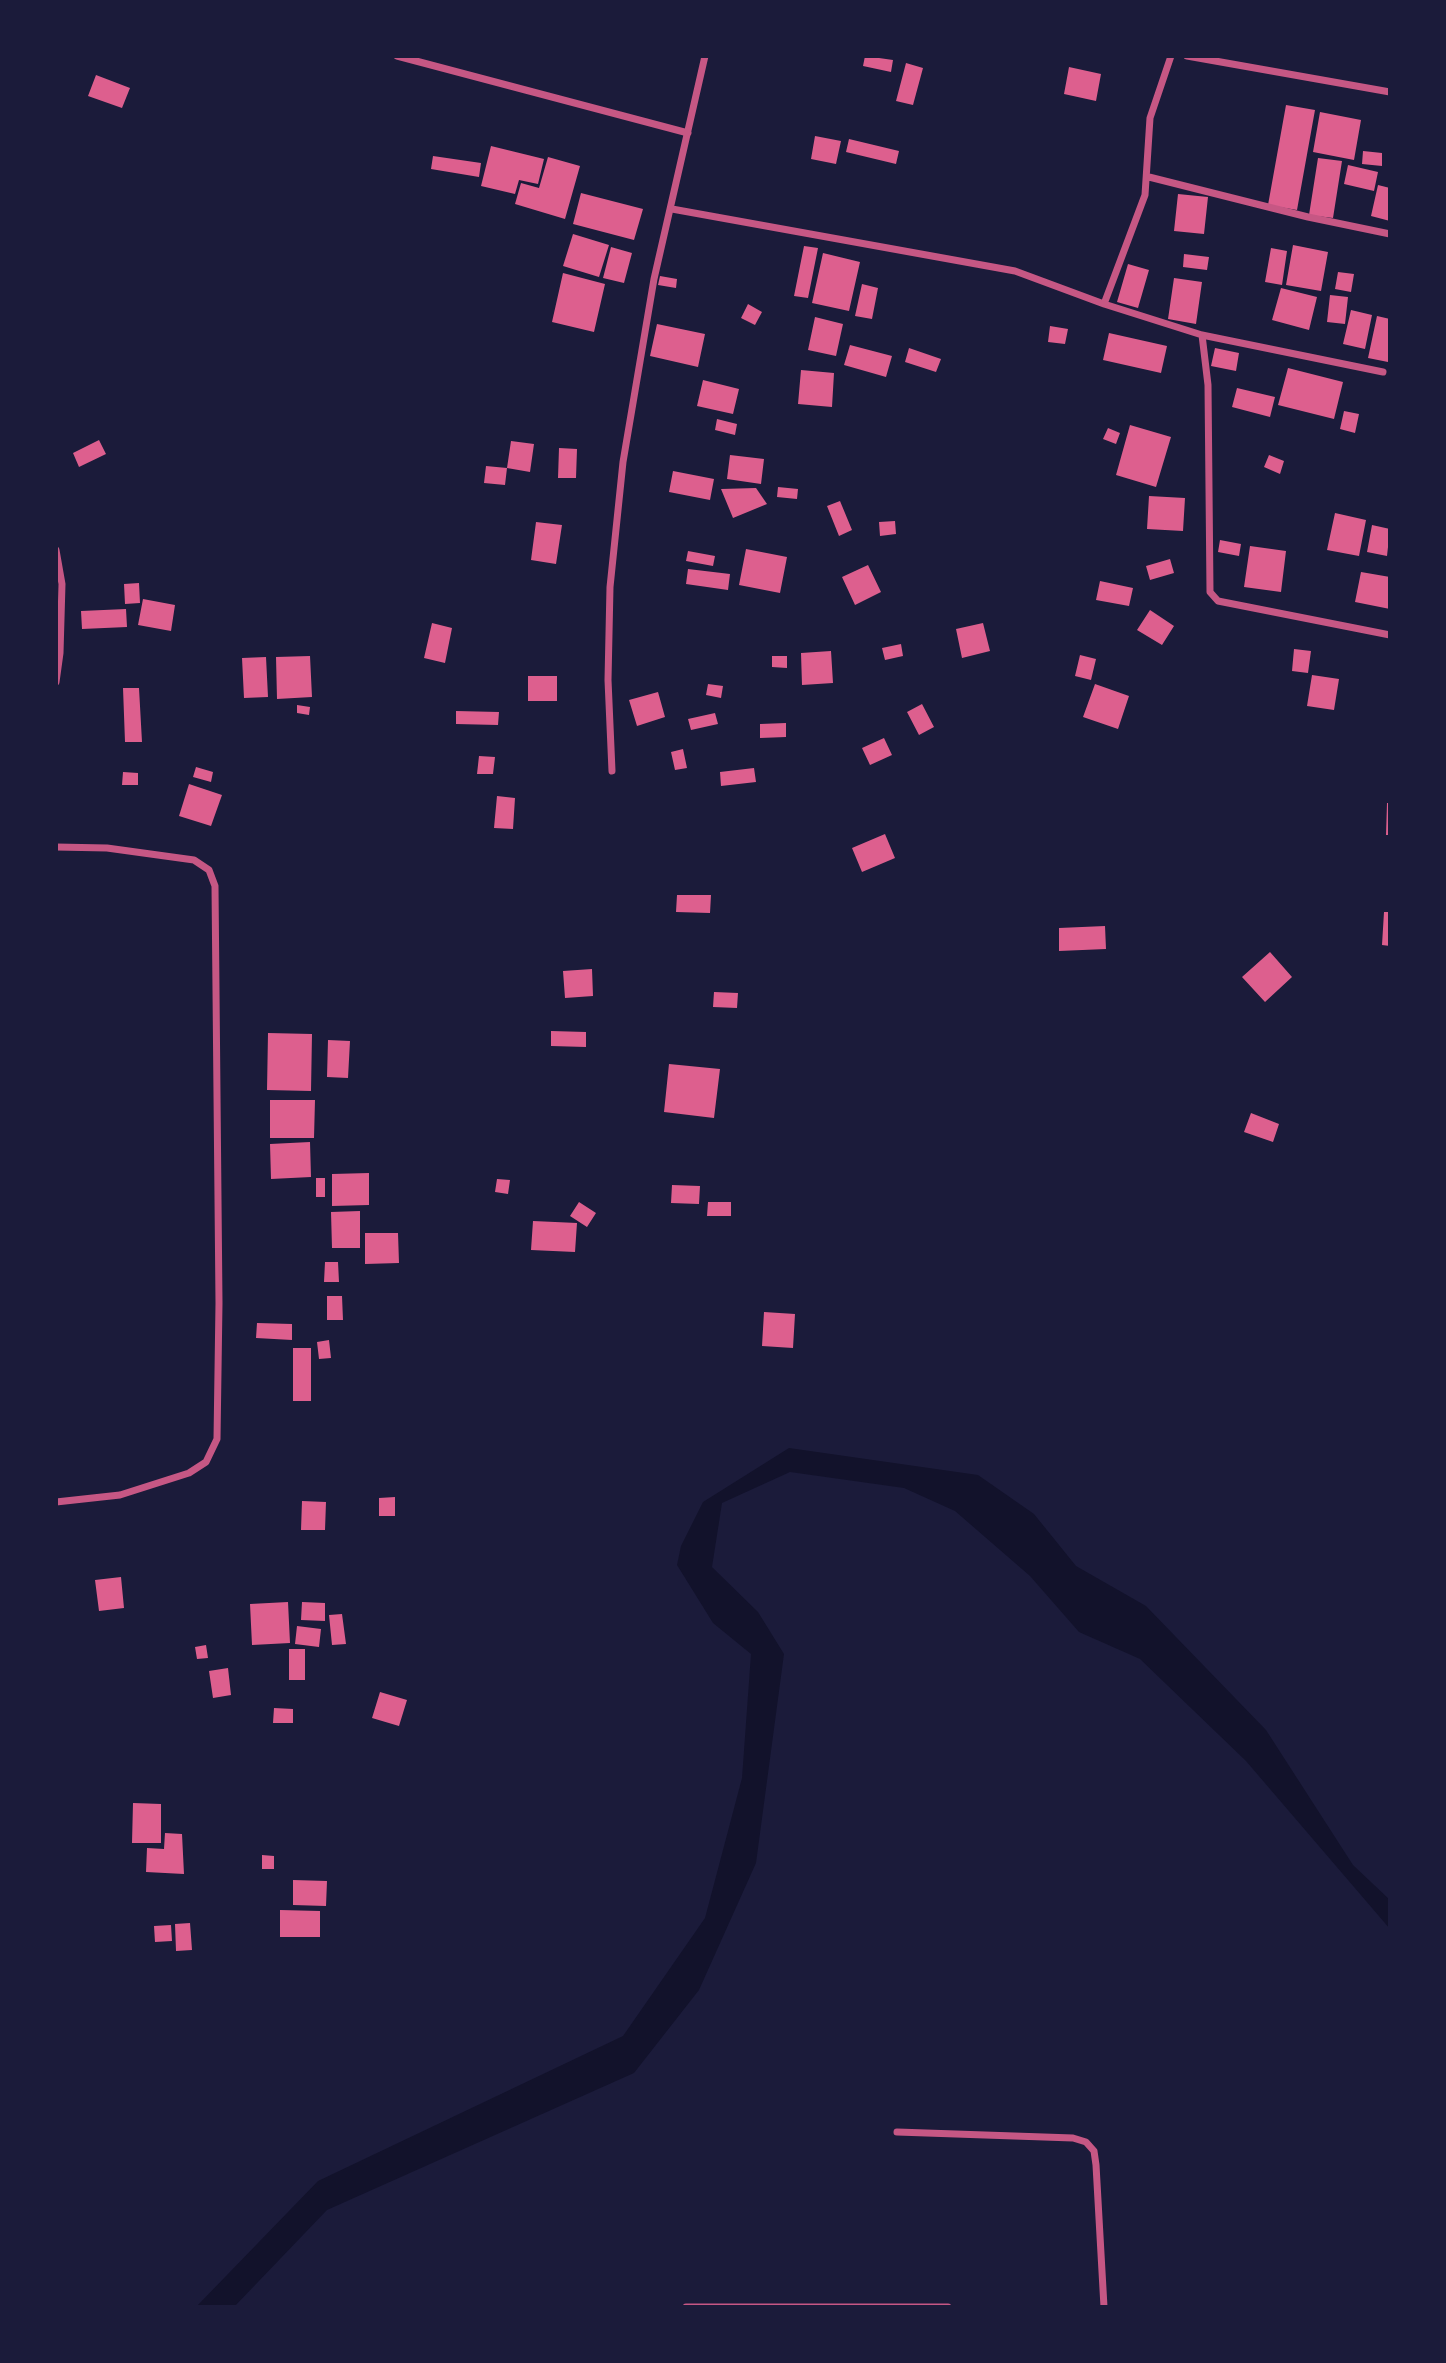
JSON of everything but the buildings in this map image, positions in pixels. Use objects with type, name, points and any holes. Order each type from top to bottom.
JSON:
[{"type":"street","points":[[397,56],[688,133]]},
{"type":"street","points":[[612,771],[608,680],[610,587],[623,462],[654,279],[705,56]]},
{"type":"street","points":[[1104,304],[1145,195],[1149,177],[1150,118],[1171,56]]},
{"type":"street","points":[[1187,56],[1390,92]]},
{"type":"street","points":[[1149,177],[1308,217],[1390,234]]},
{"type":"street","points":[[672,209],[1015,271],[1104,304],[1202,335],[1383,372]]},
{"type":"street","points":[[1202,335],[1208,385],[1210,592],[1218,601],[1390,635]]},
{"type":"street","points":[[56,550],[62,584],[60,653],[56,682]]},
{"type":"street","points":[[56,847],[107,848],[194,860],[209,870],[215,886],[219,1303],[217,1439],[206,1462],[189,1473],[120,1495],[56,1502]]},
{"type":"street","points":[[897,2132],[1073,2138],[1086,2142],[1094,2151],[1096,2165],[1104,2307]]},
{"type":"street","points":[[687,2307],[948,2307]]},
{"type":"shaded area","points":[[789,1448],[978,1475],[1034,1514],[1076,1566],[1146,1606],[1266,1730],[1353,1865],[1390,1900],[1390,1929],[1246,1761],[1140,1659],[1079,1632],[1030,1576],[955,1511],[904,1488],[790,1472],[722,1503],[712,1567],[758,1612],[784,1654],[756,1863],[699,1990],[634,2073],[327,2210],[234,2307],[196,2307],[318,2181],[623,2036],[705,1918],[742,1778],[751,1654],[713,1623],[677,1565],[681,1546],[703,1502]]}]
